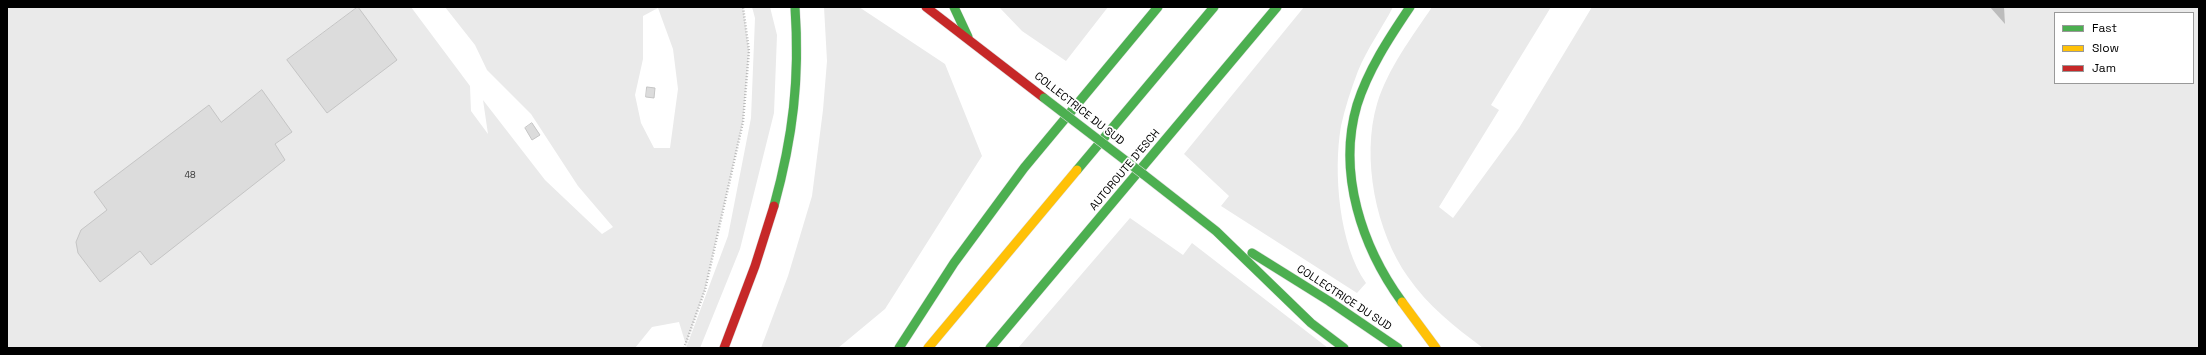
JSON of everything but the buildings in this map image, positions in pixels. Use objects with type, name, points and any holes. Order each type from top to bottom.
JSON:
[{"type":"highway","points":[[724,348],[760,248],[779,186],[792,128],[798,78],[798,34],[795,7]]},
{"type":"highway","name":"COLLECTRICE DU SUD","points":[[926,7],[1216,231],[1311,324],[1344,348]]},
{"type":"highway","points":[[954,7],[969,40]]},
{"type":"highway","points":[[899,348],[954,263],[1024,168],[1158,7]]},
{"type":"highway","points":[[928,348],[1214,7]]},
{"type":"highway","name":"AUTOROUTE D'ESCH","points":[[990,348],[1277,7]]},
{"type":"highway","points":[[1410,7],[1381,52],[1357,107],[1351,150],[1352,182],[1355,205],[1363,232],[1377,264],[1393,289],[1436,348]]},
{"type":"highway","name":"COLLECTRICE DU SUD","points":[[1216,231],[1329,301],[1398,348]]},
{"type":"path","points":[[684,348],[705,290],[742,122],[749,51],[743,7]]},
{"type":"shaded area","points":[[7,7],[411,7],[470,86],[471,111],[488,134],[483,100],[545,180],[602,234],[613,227],[578,186],[531,114],[487,70],[475,45],[445,7],[743,7],[749,51],[743,122],[705,290],[686,345],[679,322],[652,327],[635,348],[7,348]],"holes":[[[658,8],[673,49],[678,89],[670,148],[654,148],[641,123],[635,95],[643,59],[643,16]]]},
{"type":"shaded area","points":[[752,7],[770,7],[777,35],[774,113],[740,249],[700,348],[686,348],[728,236],[751,118],[755,18]]},
{"type":"shaded area","points":[[824,7],[859,7],[945,64],[982,156],[885,309],[838,348],[761,348],[788,276],[812,196],[823,110],[827,61]]},
{"type":"shaded area","points":[[999,7],[1108,7],[1066,61],[1022,31]]},
{"type":"shaded area","points":[[1304,7],[1393,7],[1358,71],[1344,112],[1341,126],[1338,165],[1340,208],[1350,249],[1357,267],[1366,283],[1357,293],[1221,206],[1229,196],[1184,154]]},
{"type":"shaded area","points":[[1432,7],[1551,7],[1491,105],[1499,110],[1439,207],[1453,218],[1519,128],[1592,7],[2199,7],[2199,348],[1483,348],[1433,307],[1408,277],[1387,239],[1374,194],[1371,171],[1372,125],[1377,104],[1387,78],[1409,41]]},
{"type":"shaded area","points":[[1990,7],[2004,7],[2005,24]]},
{"type":"shaded area","points":[[1130,218],[1183,255],[1192,243],[1328,348],[1018,348]]},
{"type":"traffic: fast","points":[[774,206],[781,181],[794,108],[796,83],[795,7]]},
{"type":"traffic: fast","points":[[954,7],[968,37]]},
{"type":"traffic: fast","points":[[899,348],[954,263],[1024,168],[1158,7]]},
{"type":"traffic: fast","points":[[1077,170],[1214,7]]},
{"type":"traffic: fast","points":[[990,348],[1277,7]]},
{"type":"traffic: fast","points":[[1402,302],[1375,258],[1365,233],[1357,208],[1352,183],[1350,157],[1352,131],[1357,105],[1367,79],[1394,30],[1410,7]]},
{"type":"traffic: fast","points":[[1044,98],[1143,174]]},
{"type":"traffic: fast","points":[[1143,174],[1216,231],[1311,323],[1344,348]]},
{"type":"traffic: fast","points":[[1252,253],[1329,301],[1398,348]]},
{"type":"traffic: slow","points":[[928,348],[1077,170]]},
{"type":"traffic: slow","points":[[1402,302],[1436,348]]},
{"type":"traffic: jam","points":[[926,7],[1044,98]]},
{"type":"traffic: jam","points":[[724,348],[755,266],[774,206]]}]
